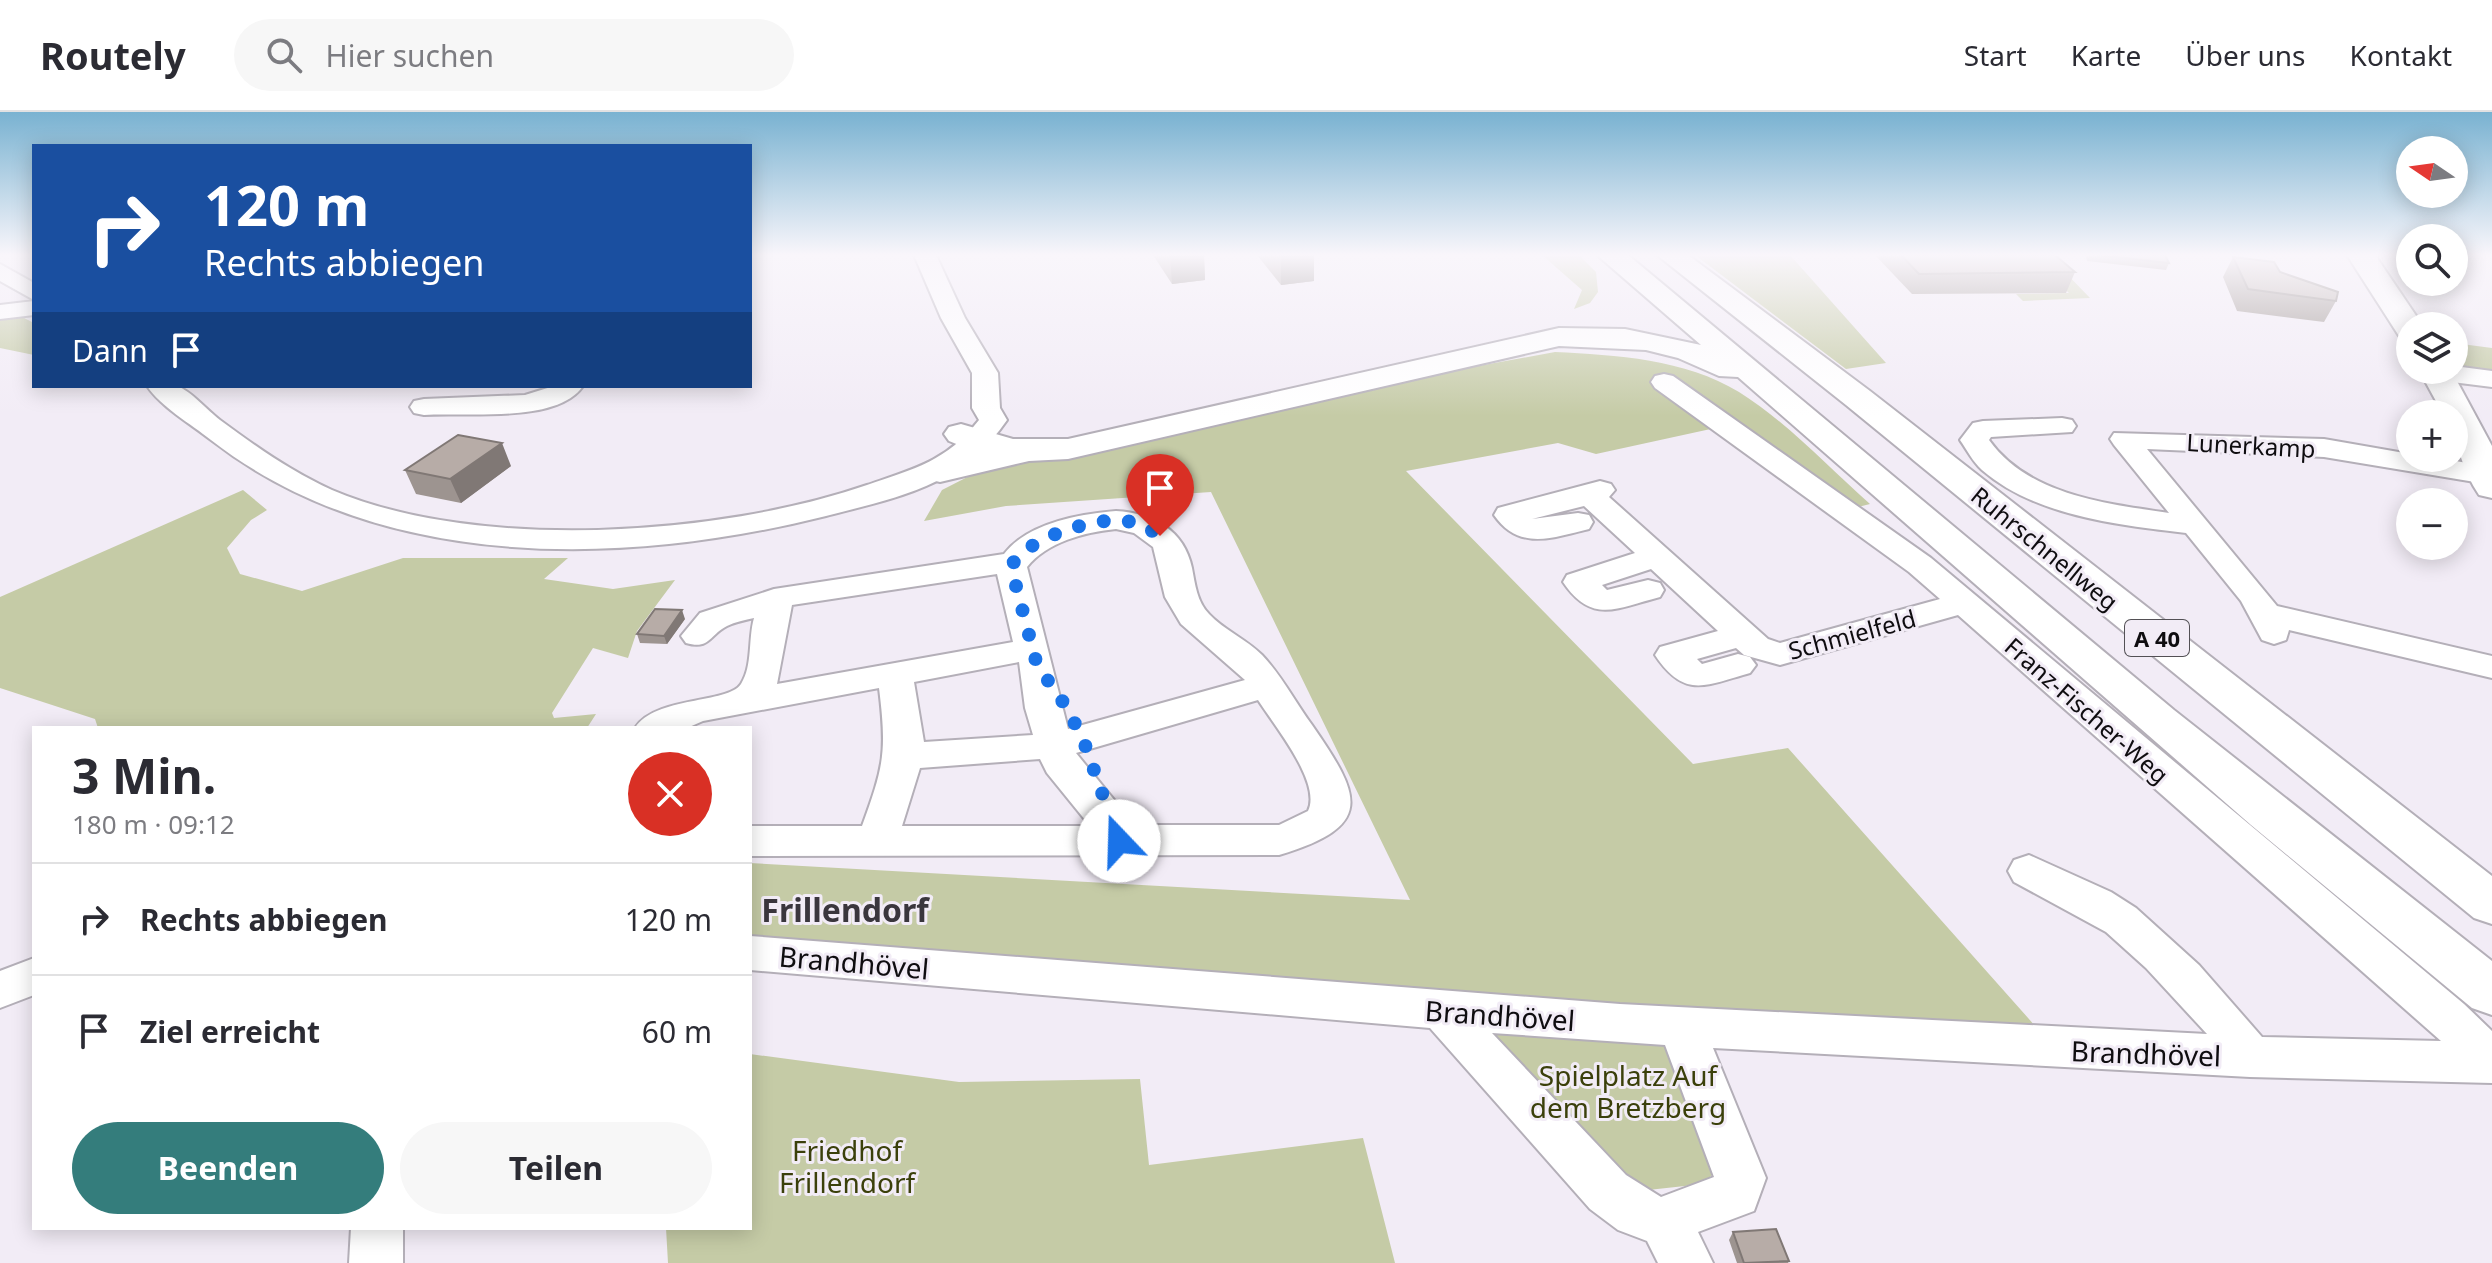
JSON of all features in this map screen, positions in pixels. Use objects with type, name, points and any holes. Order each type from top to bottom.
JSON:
[{"type":"main road","points":[[977,429],[1063,439],[1105,435],[1555,330],[1592,319],[1605,309]]},
{"type":"main road","name":"A 40","points":[[1674,309],[1800,412],[2192,748],[2492,992]]},
{"type":"main road","name":"Ruhrschnellweg","points":[[1741,309],[1858,398],[2492,904]]},
{"type":"main road","points":[[930,474],[1029,451],[1106,442],[1506,347],[1593,335],[1678,348],[1720,363],[1800,412]]},
{"type":"main road","points":[[2443,384],[2465,423],[2490,481]]},
{"type":"main road","points":[[977,429],[1029,451]]},
{"type":"street","points":[[163,388],[273,472],[328,498],[370,513],[453,530],[595,537],[685,531],[808,513],[884,492],[930,474],[977,429],[985,373],[949,309]]},
{"type":"street","points":[[2468,376],[2492,379]]},
{"type":"street","name":"Franz-Fischer-Weg","points":[[1664,382],[1882,536],[1965,603],[2448,1018],[2492,1062]]},
{"type":"street","points":[[424,407],[536,402],[557,397],[568,388]]},
{"type":"street","points":[[2062,426],[2013,416],[1983,429],[1974,440],[1979,452],[2031,487],[2068,503],[2117,516],[2195,525]]},
{"type":"street","name":"Lunerkamp","points":[[2490,481],[2324,448],[2124,439],[2270,623],[2492,667]]},
{"type":"street","name":"Schmielfeld","points":[[1589,503],[1656,557],[1740,650],[1780,654],[1965,603]]},
{"type":"street","points":[[698,636],[712,620],[731,615],[772,637],[980,565],[1013,563],[1028,549],[1082,524],[1108,520],[1142,525],[1160,536],[1171,551],[1177,587],[1193,617],[1252,666],[1266,686],[1329,779],[1332,804],[1320,824],[1279,840],[1115,831],[877,841],[752,841]]},
{"type":"street","points":[[1648,590],[1600,602],[1579,582],[1656,557]]},
{"type":"street","points":[[1013,563],[1017,607],[1034,657],[1065,732],[1115,831]]},
{"type":"street","points":[[745,703],[767,673],[772,637]]},
{"type":"street","points":[[659,726],[694,711],[745,703],[803,688],[1034,657]]},
{"type":"street","points":[[895,676],[905,743],[921,755],[1065,732],[1266,686]]},
{"type":"street","points":[[877,841],[921,755]]},
{"type":"street","name":"Brandhövel","points":[[2029,871],[2050,887],[2116,916],[2225,1022],[2250,1057]]},
{"type":"street","name":"Brandhövel","points":[[752,953],[1444,1012],[1681,1027],[2051,1050],[2492,1062]]},
{"type":"street","points":[[0,990],[32,977]]},
{"type":"street","points":[[1444,1012],[1608,1192],[1675,1243],[1685,1211],[1736,1194],[1740,1178],[1681,1027]]},
{"type":"street","points":[[376,1263],[377,1230]]},
{"type":"green space","points":[[0,309],[32,322],[32,355],[0,348]]},
{"type":"green space","points":[[1766,309],[1838,309],[1886,363],[1846,369]]},
{"type":"green space","points":[[2468,345],[2492,348],[2492,378],[2468,374]]},
{"type":"green space","points":[[1555,352],[1650,361],[1696,372],[1757,404],[1807,445],[1870,504],[1850,509],[1729,425],[1596,454],[1558,443],[1406,471],[1693,764],[1788,748],[2045,1037],[752,944],[752,863],[1410,900],[1211,492],[1006,506],[924,521],[942,490],[987,467],[1099,452],[1418,377]]},
{"type":"green space","points":[[243,490],[267,510],[251,520],[227,548],[240,574],[302,591],[403,558],[568,558],[544,579],[613,589],[675,580],[637,631],[628,658],[593,648],[552,713],[554,718],[596,714],[588,726],[97,726],[95,719],[0,688],[0,597]]},
{"type":"green space","name":"Spielplatz Auf dem Bretzberg","points":[[1465,1017],[1675,1031],[1719,1168],[1703,1184],[1639,1191]]},
{"type":"green space","name":"Friedhof Frillendorf","points":[[752,1054],[959,1082],[1140,1079],[1149,1165],[1363,1138],[1395,1263],[668,1263],[666,1230],[752,1230]]},
{"type":"building","points":[[458,435],[502,443],[450,479],[405,470]]},
{"type":"building","points":[[655,609],[682,610],[664,636],[637,634]]},
{"type":"building","points":[[1776,1229],[1789,1261],[1744,1263],[1733,1232]]},
{"type":"district","name":"Frillendorf","points":[[845,909]]},
{"type":"route","points":[[1119,841],[1083,739],[1065,705],[1037,665],[1011,567],[1028,549],[1082,524],[1130,521],[1160,536]]}]
